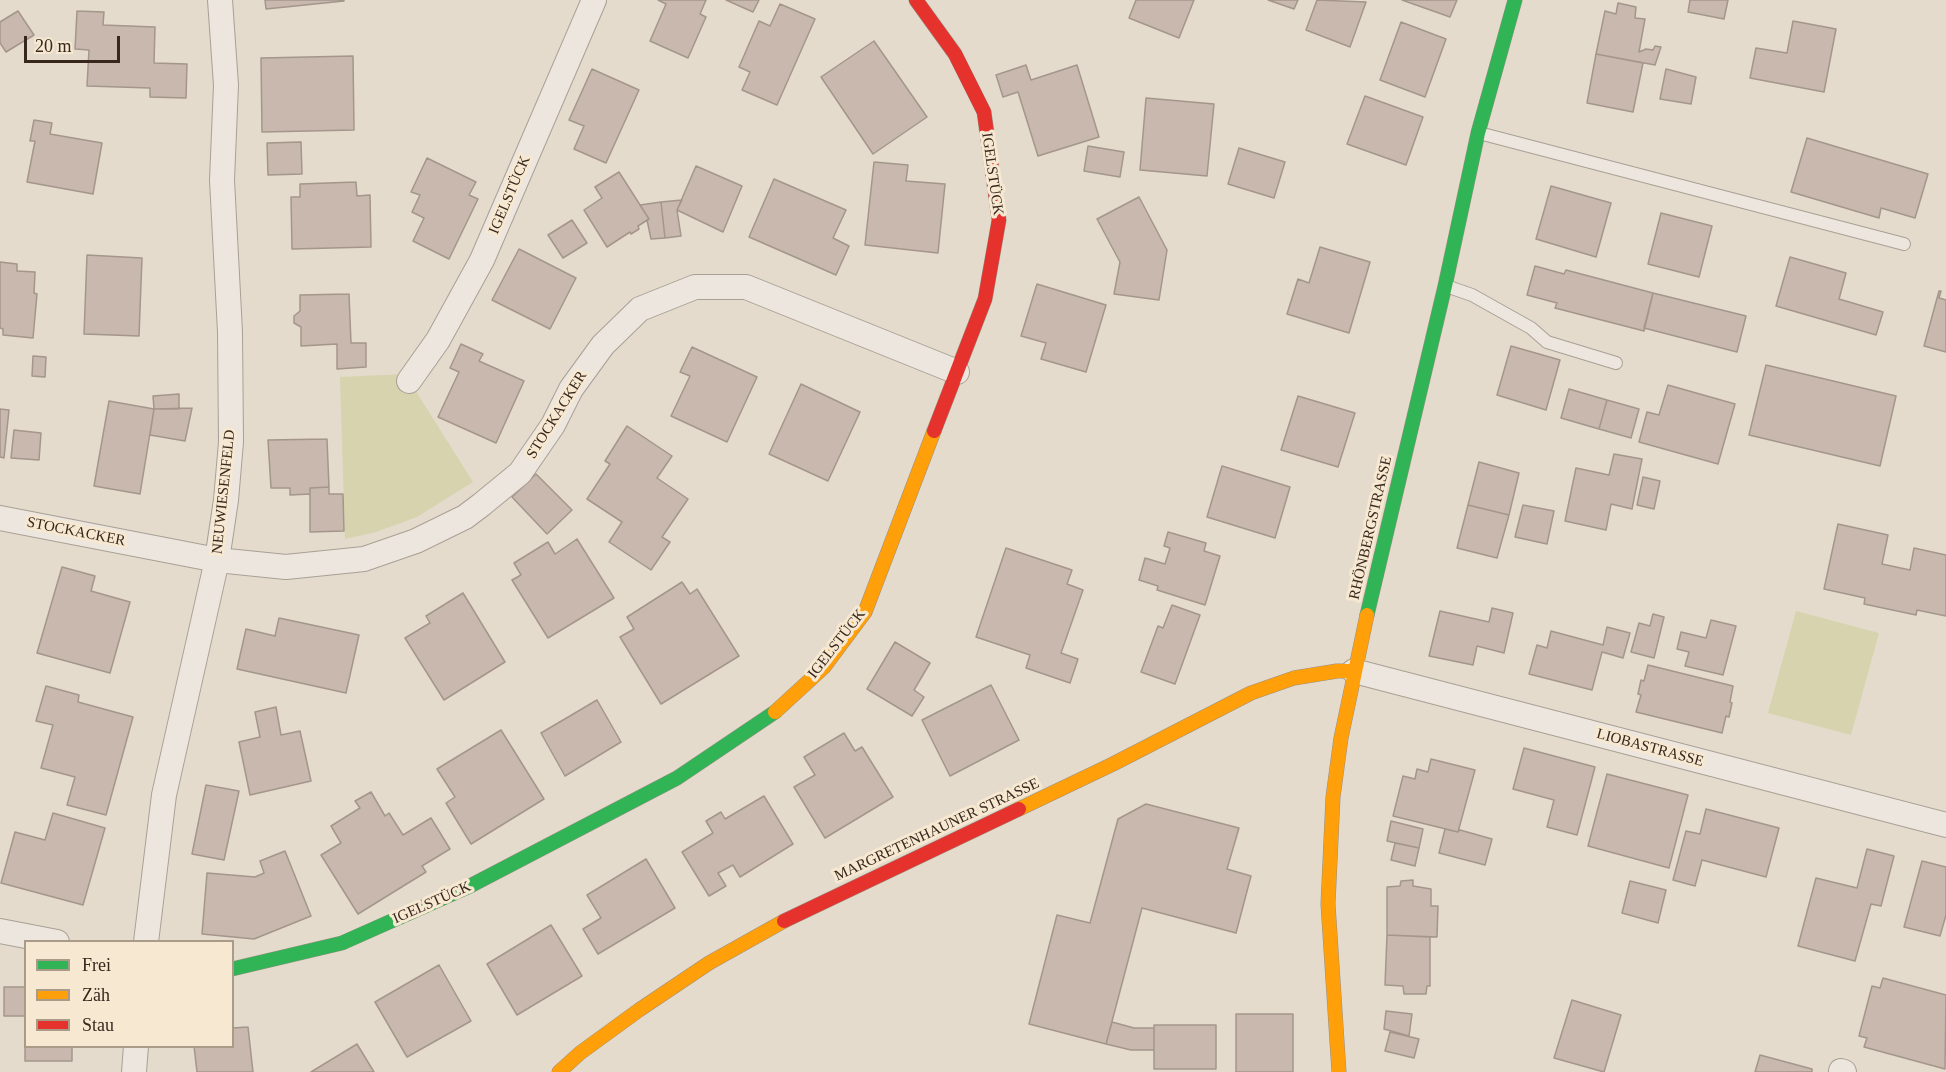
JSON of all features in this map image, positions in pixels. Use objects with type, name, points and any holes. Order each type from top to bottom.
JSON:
[{"type":"street","name":"NEUWIESENFELD","points":[[146,940],[164,795],[218,560],[231,442],[230,332],[222,180],[226,85],[220,0]]},
{"type":"street","name":"IGELSTÜCK","points":[[409,381],[438,340],[482,260],[594,0]]},
{"type":"street","name":"IGELSTÜCK","points":[[234,969],[342,943],[468,887],[677,778],[780,708],[824,667],[865,612],[985,299],[999,220],[984,112],[954,54],[916,0]]},
{"type":"street","name":"RHÖNBERGSTRASSE","points":[[1339,1072],[1328,904],[1333,797],[1341,738],[1354,670],[1445,286],[1478,133],[1515,0]]},
{"type":"street","name":"STOCKACKER","points":[[0,518],[218,560],[286,567],[364,559],[416,541],[465,518],[520,473],[553,425],[571,389],[603,345],[640,309],[695,287],[746,287],[957,372]]},
{"type":"street","name":"LIOBASTRASSE","points":[[1354,670],[1946,825]]},
{"type":"street","name":"MARGRETENHAUNER STRASSE","points":[[560,1072],[580,1053],[639,1010],[709,963],[781,922],[1113,765],[1251,693],[1294,678],[1354,670]]},
{"type":"street","points":[[0,931],[47,940]]},
{"type":"street","points":[[134,1072],[136,1048]]},
{"type":"lane","points":[[1478,133],[1904,244]]},
{"type":"lane","points":[[1445,286],[1472,295],[1531,328],[1546,342],[1616,363]]},
{"type":"shaded area","points":[[405,374],[473,482],[417,517],[376,532],[345,539],[340,377]]},
{"type":"shaded area","points":[[1796,611],[1879,633],[1851,735],[1768,713]]},
{"type":"building","points":[[265,0],[344,0],[344,1],[266,9]]},
{"type":"building","points":[[658,0],[706,0],[700,14],[706,17],[688,58],[650,41],[666,4]]},
{"type":"building","points":[[726,0],[759,0],[753,12]]},
{"type":"building","points":[[1136,0],[1194,0],[1179,38],[1129,18]]},
{"type":"building","points":[[1268,0],[1298,0],[1294,9]]},
{"type":"building","points":[[1317,0],[1366,2],[1350,47],[1306,30]]},
{"type":"building","points":[[1402,0],[1457,0],[1450,17]]},
{"type":"building","points":[[1690,0],[1728,0],[1724,19],[1688,12]]},
{"type":"building","points":[[1618,3],[1636,7],[1635,18],[1645,19],[1639,52],[1646,49],[1653,50],[1655,46],[1661,47],[1655,65],[1596,54],[1605,11],[1616,14]]},
{"type":"building","points":[[780,4],[815,19],[777,105],[742,90],[750,72],[739,67],[759,21],[770,26]]},
{"type":"building","points":[[18,11],[34,35],[6,52],[0,43],[0,22]]},
{"type":"building","points":[[77,11],[104,12],[103,25],[155,27],[154,63],[187,64],[186,98],[150,97],[150,88],[87,86],[89,50],[75,49]]},
{"type":"building","points":[[1793,21],[1836,29],[1824,92],[1750,78],[1756,48],[1787,53]]},
{"type":"building","points":[[1401,22],[1446,39],[1425,97],[1380,80]]},
{"type":"building","points":[[874,41],[927,117],[873,154],[821,77]]},
{"type":"building","points":[[1596,54],[1643,63],[1633,112],[1587,103]]},
{"type":"building","points":[[353,56],[354,130],[262,132],[261,58]]},
{"type":"building","points":[[1026,65],[1031,80],[1077,65],[1099,137],[1038,156],[1018,92],[1003,97],[996,75]]},
{"type":"building","points":[[592,69],[639,90],[606,163],[574,149],[584,126],[569,120]]},
{"type":"building","points":[[1666,69],[1696,77],[1691,104],[1660,99]]},
{"type":"building","points":[[1365,96],[1423,117],[1406,165],[1347,144]]},
{"type":"building","points":[[1146,98],[1214,104],[1207,176],[1140,170]]},
{"type":"building","points":[[34,120],[52,123],[50,134],[102,143],[93,194],[27,182],[35,141],[30,141]]},
{"type":"building","points":[[1807,138],[1928,174],[1915,218],[1881,208],[1879,218],[1791,192]]},
{"type":"building","points":[[301,142],[302,174],[268,175],[267,143]]},
{"type":"building","points":[[1088,146],[1124,152],[1120,177],[1084,171]]},
{"type":"building","points":[[1239,148],[1285,162],[1274,198],[1228,184]]},
{"type":"building","points":[[427,158],[476,182],[469,195],[478,199],[449,259],[413,241],[424,218],[412,212],[420,195],[411,192]]},
{"type":"building","points":[[874,162],[908,165],[906,181],[945,184],[938,253],[865,245]]},
{"type":"building","points":[[696,166],[742,186],[723,232],[677,210]]},
{"type":"building","points":[[619,172],[649,219],[638,226],[639,229],[607,247],[584,210],[602,198],[595,187]]},
{"type":"building","points":[[774,179],[846,210],[833,238],[849,246],[836,275],[749,237]]},
{"type":"building","points":[[356,182],[357,196],[370,195],[371,247],[292,249],[291,197],[300,197],[300,184]]},
{"type":"building","points":[[1551,186],[1611,203],[1596,257],[1536,239]]},
{"type":"building","points":[[1139,197],[1167,250],[1159,300],[1114,294],[1120,262],[1097,219]]},
{"type":"building","points":[[682,200],[677,210],[681,236],[665,238],[661,202]]},
{"type":"building","points":[[661,202],[665,238],[651,239],[647,220],[649,219],[640,205]]},
{"type":"building","points":[[1661,213],[1712,226],[1699,277],[1648,264]]},
{"type":"building","points":[[572,220],[587,243],[563,258],[548,235]]},
{"type":"building","points":[[1320,247],[1370,262],[1349,333],[1287,314],[1298,279],[1309,283]]},
{"type":"building","points":[[519,249],[576,278],[550,329],[492,300]]},
{"type":"building","points":[[87,255],[142,258],[139,336],[84,334]]},
{"type":"building","points":[[1790,257],[1846,273],[1839,299],[1883,312],[1876,335],[1776,306]]},
{"type":"building","points":[[0,262],[17,264],[17,271],[35,272],[34,293],[37,294],[33,338],[3,335],[3,329],[0,328]]},
{"type":"building","points":[[1535,266],[1564,274],[1566,270],[1653,293],[1644,331],[1555,308],[1557,303],[1527,295]]},
{"type":"building","points":[[1037,284],[1106,305],[1086,372],[1041,359],[1046,343],[1021,336]]},
{"type":"building","points":[[1939,291],[1941,291],[1939,298],[1946,300],[1946,352],[1924,346]]},
{"type":"building","points":[[1653,293],[1746,316],[1737,352],[1644,328]]},
{"type":"building","points":[[349,294],[351,343],[366,343],[366,367],[337,369],[337,344],[301,346],[301,327],[294,323],[294,316],[300,311],[300,295]]},
{"type":"building","points":[[461,344],[483,354],[479,361],[524,381],[496,443],[438,417],[459,372],[450,368]]},
{"type":"building","points":[[1511,346],[1560,360],[1546,410],[1497,395]]},
{"type":"building","points":[[692,347],[757,377],[727,442],[671,416],[690,376],[680,372]]},
{"type":"building","points":[[33,356],[46,357],[45,377],[32,376]]},
{"type":"building","points":[[1766,365],[1896,396],[1880,466],[1749,435]]},
{"type":"building","points":[[801,384],[860,412],[828,481],[769,454]]},
{"type":"building","points":[[1668,385],[1735,404],[1718,464],[1639,442],[1647,412],[1659,415]]},
{"type":"building","points":[[1569,389],[1607,400],[1599,429],[1561,418]]},
{"type":"building","points":[[179,394],[179,409],[154,409],[153,396]]},
{"type":"building","points":[[1298,396],[1355,413],[1338,467],[1281,450]]},
{"type":"building","points":[[1607,400],[1639,409],[1631,438],[1599,429]]},
{"type":"building","points":[[109,401],[154,409],[140,494],[94,486]]},
{"type":"building","points":[[192,408],[185,441],[150,435],[154,409]]},
{"type":"building","points":[[0,409],[9,410],[4,458],[0,457]]},
{"type":"building","points":[[627,426],[672,456],[657,478],[688,499],[662,537],[670,542],[651,570],[609,542],[622,522],[587,499],[610,464],[605,461]]},
{"type":"building","points":[[14,430],[41,433],[39,460],[11,458]]},
{"type":"building","points":[[327,439],[329,487],[310,488],[310,494],[290,495],[290,488],[271,488],[268,440]]},
{"type":"building","points":[[1614,454],[1642,459],[1632,509],[1611,504],[1606,530],[1565,521],[1576,468],[1609,475]]},
{"type":"building","points":[[1479,462],[1519,473],[1509,515],[1468,505]]},
{"type":"building","points":[[1222,466],[1290,487],[1275,538],[1207,517]]},
{"type":"building","points":[[536,474],[572,510],[547,534],[512,497]]},
{"type":"building","points":[[1643,477],[1660,481],[1654,509],[1637,505]]},
{"type":"building","points":[[329,487],[329,494],[343,494],[344,531],[310,532],[310,488]]},
{"type":"building","points":[[1468,505],[1509,515],[1497,558],[1457,548]]},
{"type":"building","points":[[1523,505],[1554,511],[1547,544],[1515,537]]},
{"type":"building","points":[[1838,524],[1888,535],[1882,564],[1910,570],[1914,548],[1946,555],[1946,616],[1917,610],[1916,615],[1864,604],[1865,598],[1824,589]]},
{"type":"building","points":[[1168,532],[1206,543],[1204,551],[1220,556],[1205,605],[1157,590],[1158,586],[1139,580],[1145,558],[1165,564],[1170,548],[1164,546]]},
{"type":"building","points":[[577,539],[614,598],[548,638],[512,580],[521,575],[514,563],[548,542],[555,554]]},
{"type":"building","points":[[1006,548],[1072,570],[1067,584],[1083,590],[1061,653],[1078,659],[1070,683],[1026,668],[1030,655],[976,637]]},
{"type":"building","points":[[62,567],[95,576],[91,591],[130,602],[110,673],[37,653]]},
{"type":"building","points":[[682,582],[690,594],[697,589],[739,656],[661,704],[620,637],[634,629],[627,617]]},
{"type":"building","points":[[463,593],[505,662],[444,700],[405,638],[430,623],[426,616]]},
{"type":"building","points":[[1172,605],[1200,615],[1175,684],[1141,672],[1158,626],[1163,628]]},
{"type":"building","points":[[1492,608],[1513,613],[1504,653],[1477,646],[1473,665],[1429,656],[1440,611],[1489,622]]},
{"type":"building","points":[[1653,614],[1664,617],[1654,658],[1631,652],[1639,623],[1650,626]]},
{"type":"building","points":[[279,618],[359,635],[346,693],[237,669],[246,629],[275,636]]},
{"type":"building","points":[[1711,620],[1736,626],[1723,675],[1685,666],[1689,652],[1677,649],[1681,632],[1706,638]]},
{"type":"building","points":[[1607,627],[1630,633],[1623,658],[1602,652],[1592,690],[1529,674],[1537,645],[1547,648],[1551,631],[1603,645]]},
{"type":"building","points":[[895,642],[930,663],[914,690],[924,697],[912,716],[867,689]]},
{"type":"building","points":[[1648,665],[1733,686],[1729,717],[1726,716],[1722,733],[1636,712],[1641,695],[1638,694],[1641,680],[1644,681]]},
{"type":"building","points":[[991,685],[1019,740],[950,776],[922,720]]},
{"type":"building","points":[[46,686],[79,695],[78,702],[133,717],[106,815],[67,805],[75,777],[41,768],[53,725],[36,721]]},
{"type":"building","points":[[597,700],[621,742],[565,776],[541,733]]},
{"type":"building","points":[[276,707],[281,735],[300,731],[311,781],[250,795],[239,742],[260,737],[255,712]]},
{"type":"building","points":[[501,730],[544,799],[471,844],[446,803],[455,797],[437,769]]},
{"type":"building","points":[[844,733],[855,751],[862,747],[893,797],[825,838],[794,787],[815,775],[804,757]]},
{"type":"building","points":[[1524,748],[1595,767],[1577,835],[1547,827],[1554,800],[1513,789]]},
{"type":"building","points":[[1431,759],[1475,770],[1458,832],[1393,816],[1403,776],[1415,779],[1417,769],[1428,772]]},
{"type":"building","points":[[1607,774],[1688,795],[1669,868],[1588,846]]},
{"type":"building","points":[[206,785],[239,791],[224,860],[192,854]]},
{"type":"building","points":[[371,792],[385,816],[389,813],[403,835],[431,818],[450,849],[422,866],[426,872],[358,914],[321,855],[341,843],[331,826],[360,808],[355,801]]},
{"type":"building","points":[[764,796],[793,844],[740,877],[733,865],[718,873],[726,886],[709,896],[682,852],[713,833],[706,821],[721,812],[725,819]]},
{"type":"building","points":[[1146,804],[1239,828],[1227,869],[1251,876],[1236,933],[1142,908],[1106,1044],[1029,1024],[1057,915],[1090,923],[1118,819]]},
{"type":"building","points":[[1706,809],[1779,828],[1766,877],[1702,860],[1695,886],[1673,880],[1686,831],[1700,834]]},
{"type":"building","points":[[53,813],[105,828],[83,905],[1,883],[15,832],[45,840]]},
{"type":"building","points":[[1391,821],[1423,829],[1419,848],[1387,841]]},
{"type":"building","points":[[1445,829],[1458,832],[1460,830],[1492,839],[1485,865],[1439,853]]},
{"type":"building","points":[[1395,843],[1419,848],[1415,866],[1391,860]]},
{"type":"building","points":[[1867,849],[1894,856],[1881,906],[1871,904],[1855,961],[1798,946],[1816,878],[1857,888]]},
{"type":"building","points":[[285,851],[311,916],[254,939],[202,934],[207,873],[255,877],[264,873],[260,861]]},
{"type":"building","points":[[646,859],[675,908],[598,954],[583,929],[601,918],[587,895]]},
{"type":"building","points":[[1922,861],[1946,867],[1946,915],[1940,936],[1904,927]]},
{"type":"building","points":[[1413,880],[1413,886],[1431,889],[1431,906],[1438,906],[1437,937],[1387,935],[1387,887],[1400,886],[1401,881]]},
{"type":"building","points":[[1630,881],[1666,890],[1658,923],[1622,913]]},
{"type":"building","points":[[551,925],[582,976],[517,1015],[487,964]]},
{"type":"building","points":[[1387,935],[1430,937],[1430,986],[1427,986],[1426,994],[1404,994],[1403,986],[1385,985]]},
{"type":"building","points":[[439,965],[471,1021],[407,1057],[375,1002]]},
{"type":"building","points":[[1883,978],[1946,995],[1945,1069],[1864,1047],[1867,1038],[1859,1036],[1872,986],[1880,988]]},
{"type":"building","points":[[4,987],[24,987],[24,1016],[4,1016]]},
{"type":"building","points":[[1572,1000],[1621,1015],[1604,1072],[1554,1058]]},
{"type":"building","points":[[1386,1011],[1412,1014],[1409,1036],[1384,1029]]},
{"type":"building","points":[[1236,1014],[1293,1014],[1293,1072],[1236,1072]]},
{"type":"building","points":[[1112,1022],[1134,1028],[1154,1028],[1154,1050],[1131,1050],[1106,1044]]},
{"type":"building","points":[[1154,1025],[1216,1025],[1216,1069],[1154,1069]]},
{"type":"building","points":[[248,1027],[253,1072],[197,1072],[194,1048],[234,1048],[234,1028]]},
{"type":"building","points":[[1390,1032],[1419,1039],[1414,1058],[1385,1051]]},
{"type":"building","points":[[357,1044],[374,1072],[311,1072]]},
{"type":"building","points":[[25,1048],[72,1048],[72,1061],[25,1061]]},
{"type":"building","points":[[1760,1055],[1812,1069],[1812,1072],[1755,1072]]},
{"type":"traffic: fast","points":[[1367,615],[1445,286],[1478,133],[1515,0]]},
{"type":"traffic: fast","points":[[234,969],[342,943],[468,887],[677,778],[775,712]]},
{"type":"traffic: slow","points":[[775,712],[824,667],[865,612],[934,431]]},
{"type":"traffic: slow","points":[[1339,1072],[1328,904],[1333,797],[1341,738],[1367,615]]},
{"type":"traffic: slow","points":[[1019,809],[1251,693],[1294,678],[1337,671],[1354,671]]},
{"type":"traffic: slow","points":[[559,1072],[580,1053],[639,1010],[709,963],[784,921]]},
{"type":"traffic: jam","points":[[916,0],[955,54],[984,112],[999,220],[985,299],[934,431]]},
{"type":"traffic: jam","points":[[784,921],[1019,809]]}]
